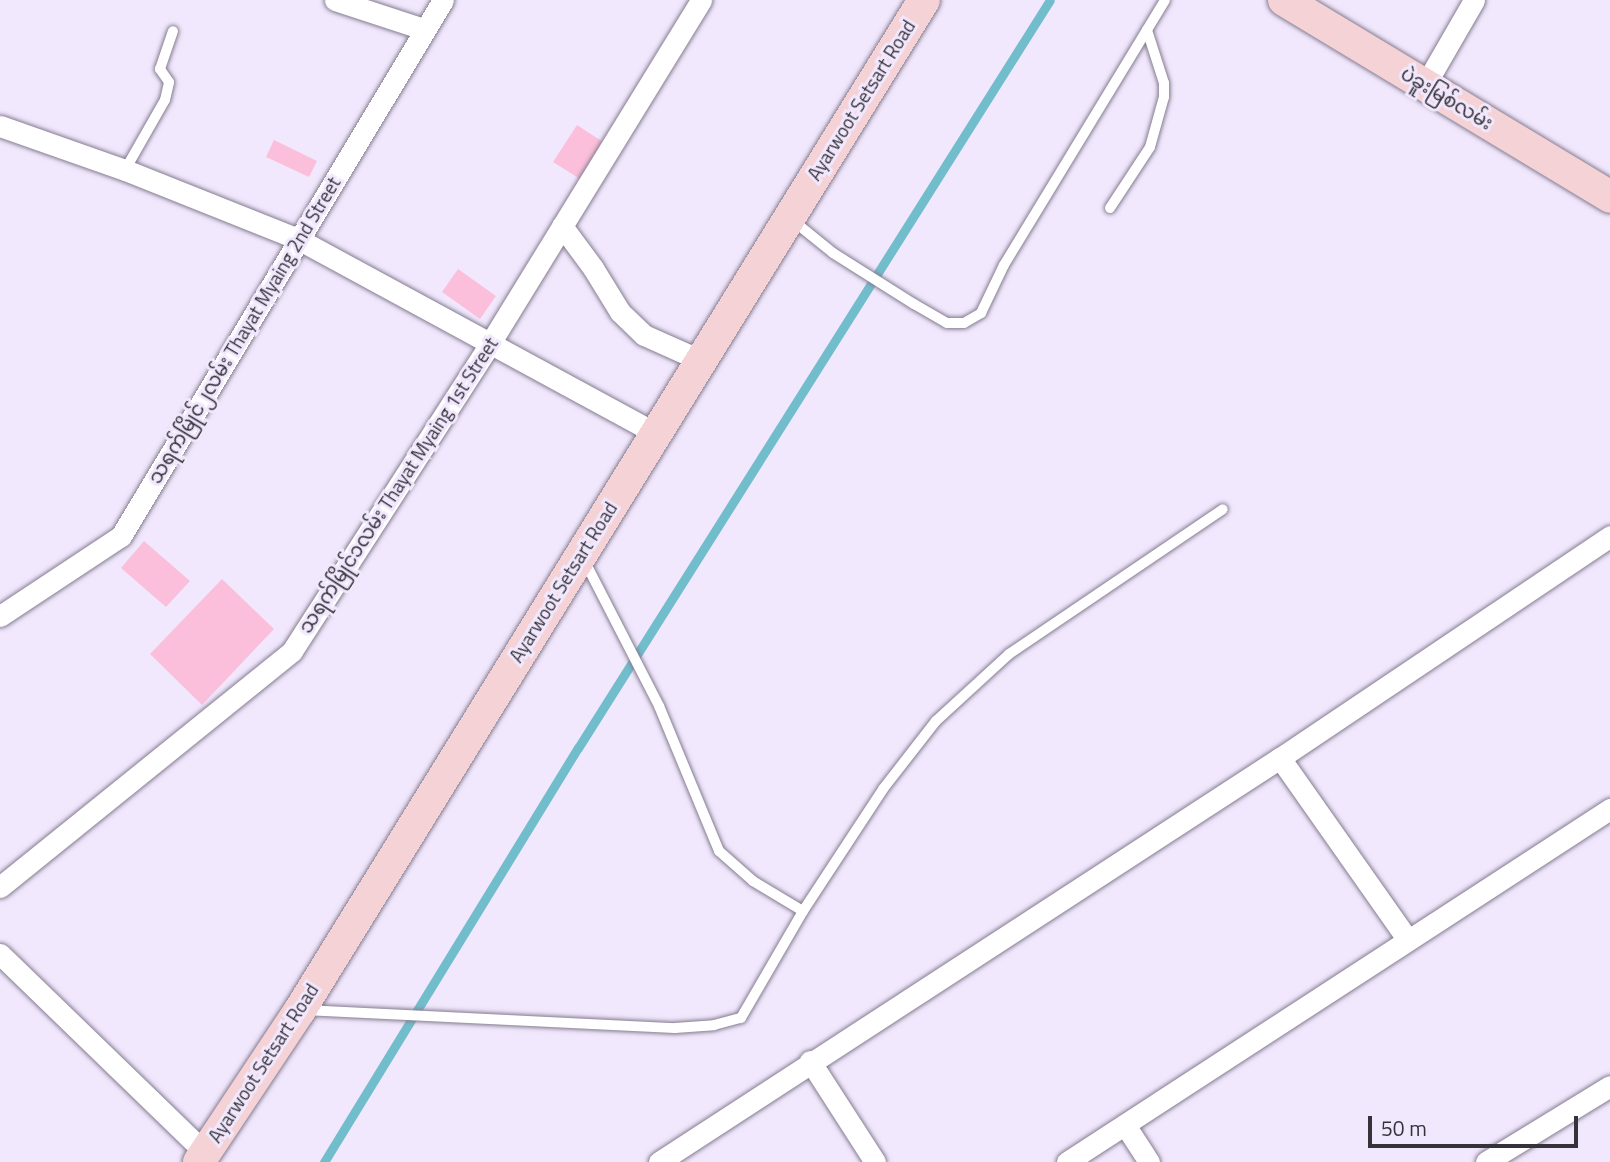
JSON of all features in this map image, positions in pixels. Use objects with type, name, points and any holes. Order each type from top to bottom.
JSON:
[{"type":"main road","name":"Ayarwoot Setsart Road","points":[[202,1157],[300,1010],[923,0]]},
{"type":"main road","name":"ပဲခူးမြစ်လမ်း","points":[[1284,0],[1609,194]]},
{"type":"street","points":[[335,0],[423,29]]},
{"type":"street","name":"သရက်မြိုင်၂လမ်း Thayat Myaing 2nd Street","points":[[0,616],[121,536],[423,29],[443,0]]},
{"type":"street","name":"သရက်မြိုင်၁လမ်း Thayat Myaing 1st Street","points":[[0,887],[292,651],[489,345],[701,0]]},
{"type":"street","points":[[1425,85],[1474,0]]},
{"type":"street","points":[[0,126],[125,170],[298,239],[655,433]]},
{"type":"street","points":[[562,226],[593,268],[620,312],[644,335],[700,360]]},
{"type":"street","points":[[659,1162],[810,1061],[1280,758],[1610,536]]},
{"type":"street","points":[[1280,758],[1407,939]]},
{"type":"street","points":[[1067,1162],[1610,809]]},
{"type":"street","points":[[0,954],[202,1157]]},
{"type":"street","points":[[810,1061],[875,1162]]},
{"type":"street","points":[[1486,1162],[1610,1086]]},
{"type":"street","points":[[1125,1125],[1149,1162]]},
{"type":"lane","points":[[789,217],[833,253],[914,304],[947,323],[964,323],[981,313],[1004,265],[1165,0]]},
{"type":"lane","points":[[125,170],[165,100],[169,82],[160,69],[173,30]]},
{"type":"lane","points":[[1110,208],[1150,148],[1164,97],[1164,83],[1147,30]]},
{"type":"lane","points":[[300,1010],[431,1014],[675,1028],[714,1025],[741,1018],[803,911],[883,789],[936,722],[1009,654],[1223,509]]},
{"type":"lane","points":[[580,553],[644,677],[719,851],[753,881],[803,911]]},
{"type":"building","points":[[577,125],[603,142],[580,179],[553,162]]},
{"type":"building","points":[[274,140],[317,161],[309,177],[266,157]]},
{"type":"building","points":[[458,269],[496,296],[480,319],[442,292]]},
{"type":"building","points":[[144,541],[190,581],[166,607],[121,568]]},
{"type":"building","points":[[222,579],[274,629],[202,705],[150,654]]},
{"type":"waterway","points":[[324,1162],[578,748],[1050,0]]}]
